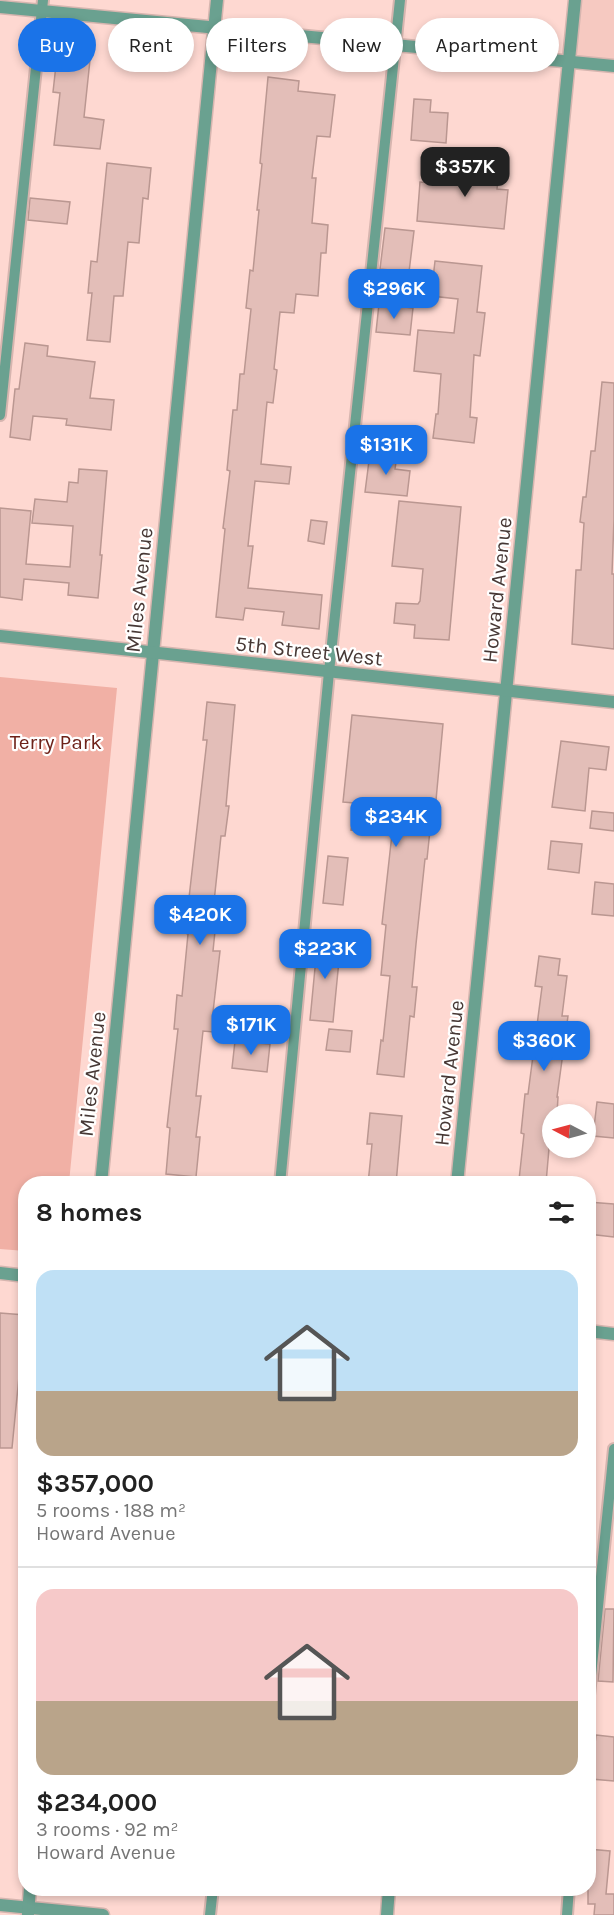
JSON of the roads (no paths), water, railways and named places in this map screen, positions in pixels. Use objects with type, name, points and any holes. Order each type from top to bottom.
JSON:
[{"type":"street","name":"Miles Avenue","points":[[215,18],[217,0]]},
{"type":"street","name":"Howard Avenue","points":[[458,1176],[575,0]]},
{"type":"street","points":[[0,6],[42,5],[206,26]]},
{"type":"street","points":[[403,46],[614,66]]},
{"type":"street","name":"Miles Avenue","points":[[102,1176],[210,72]]},
{"type":"street","name":"5th Street West","points":[[0,636],[614,702]]},
{"type":"street","points":[[0,1273],[18,1275]]},
{"type":"street","points":[[596,1332],[614,1334]]},
{"type":"street","points":[[28,1911],[29,1896]]},
{"type":"street","points":[[387,1915],[388,1896]]},
{"type":"street","points":[[0,1905],[28,1911],[103,1915]]},
{"type":"lane","points":[[398,18],[400,0]]},
{"type":"lane","points":[[0,415],[42,5]]},
{"type":"lane","points":[[281,1176],[329,672],[393,72]]},
{"type":"lane","points":[[596,1626],[614,1449]]},
{"type":"lane","points":[[210,1915],[212,1896]]},
{"type":"lane","points":[[567,1915],[568,1896]]},
{"type":"park label","name":"Terry Park","points":[[56,742]]}]
